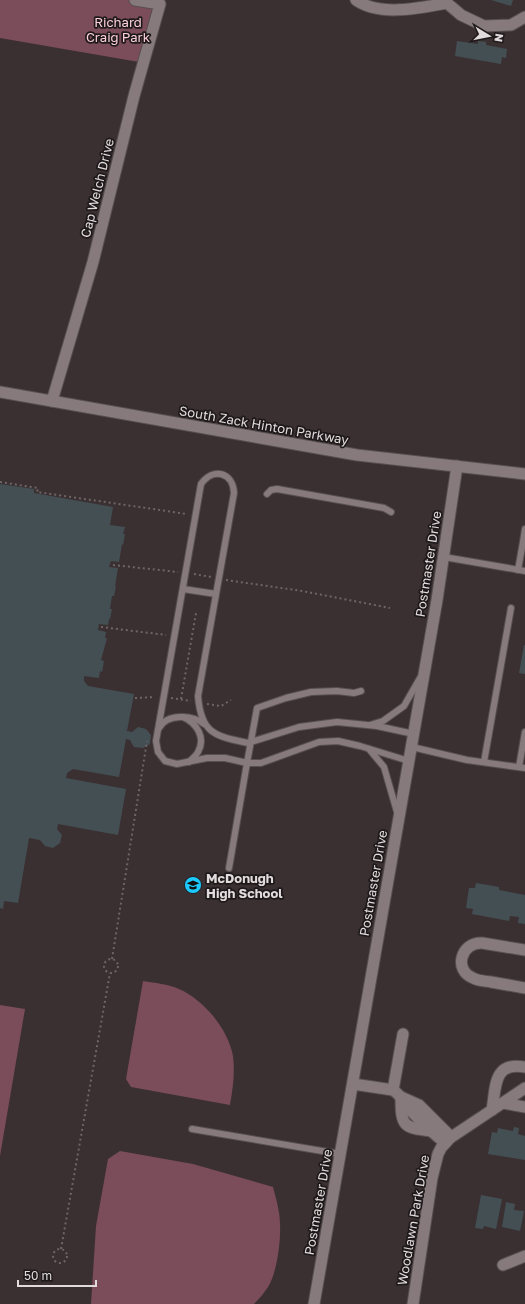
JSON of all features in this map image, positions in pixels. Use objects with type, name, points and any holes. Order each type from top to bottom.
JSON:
[{"type":"street","name":"Cap Welch Drive","points":[[52,401],[93,262],[134,96],[161,1],[135,0]]},
{"type":"street","points":[[356,0],[373,7],[386,10],[416,9],[447,2],[461,15],[484,26],[511,25],[525,17]]},
{"type":"street","name":"South Zack Hinton Parkway","points":[[0,392],[357,455],[525,474]]},
{"type":"street","name":"Postmaster Drive","points":[[314,1304],[412,747],[444,557],[457,466]]},
{"type":"street","points":[[525,950],[476,943],[470,945],[465,950],[462,955],[461,962],[464,971],[473,978],[525,988]]},
{"type":"street","points":[[397,1094],[403,1034]]},
{"type":"street","points":[[492,1110],[498,1078],[502,1071],[510,1066],[525,1067]]},
{"type":"street","points":[[353,1084],[397,1094],[419,1105],[448,1140],[525,1088]]},
{"type":"street","name":"Woodlawn Park Drive","points":[[397,1094],[431,1131],[448,1140],[438,1154],[434,1169],[413,1304]]},
{"type":"street","points":[[503,1103],[525,1107]]},
{"type":"street","points":[[503,1265],[525,1256]]},
{"type":"lane","points":[[189,762],[201,746],[198,696],[234,493],[234,484],[229,478],[221,474],[212,474],[201,484],[156,741],[158,752],[165,760],[177,764],[189,762],[207,758],[225,758],[247,763],[261,763],[319,742],[338,741],[368,748],[409,761]]},
{"type":"lane","points":[[267,494],[271,490],[277,489],[370,505],[384,508],[392,512]]},
{"type":"lane","points":[[444,557],[522,570],[525,529]]},
{"type":"lane","points":[[183,589],[216,594]]},
{"type":"lane","points":[[484,762],[511,608]]},
{"type":"lane","points":[[369,726],[383,721],[404,706],[425,670]]},
{"type":"lane","points":[[229,868],[257,708],[300,694],[311,692],[337,691],[354,693],[361,691]]},
{"type":"lane","points":[[199,713],[206,725]]},
{"type":"lane","points":[[158,730],[161,724],[167,720],[183,717],[200,721],[220,737],[248,743],[299,727],[337,722],[414,734]]},
{"type":"lane","points":[[183,717],[194,724],[201,736]]},
{"type":"lane","points":[[412,747],[484,762],[522,768],[525,732]]},
{"type":"lane","points":[[368,748],[384,767],[399,820]]},
{"type":"lane","points":[[192,1130],[340,1154]]},
{"type":"path","points":[[0,482],[38,488],[37,492],[187,514]]},
{"type":"path","points":[[113,565],[180,572]]},
{"type":"path","points":[[192,574],[213,578]]},
{"type":"path","points":[[225,580],[302,591],[390,608]]},
{"type":"path","points":[[181,699],[196,613]]},
{"type":"path","points":[[101,627],[166,635]]},
{"type":"path","points":[[135,698],[155,697]]},
{"type":"path","points":[[171,698],[191,701]]},
{"type":"path","points":[[206,704],[221,706],[231,700]]},
{"type":"path","points":[[112,959],[116,960],[118,966],[116,971],[110,973],[104,966],[106,961],[112,959]]},
{"type":"path","points":[[61,1250],[110,973]]},
{"type":"path","points":[[61,1250],[66,1252],[67,1256],[66,1261],[60,1263],[56,1262],[54,1256],[55,1252],[61,1250]]},
{"type":"green space","name":"Richard Craig Park","points":[[0,0],[157,0],[139,62],[0,38]]},
{"type":"green space","points":[[143,981],[179,989],[197,1000],[214,1016],[226,1036],[233,1056],[234,1068],[230,1105],[131,1087],[126,1079]]},
{"type":"green space","points":[[0,1005],[25,1009],[0,1156]]},
{"type":"green space","points":[[120,1151],[193,1164],[273,1187],[280,1219],[278,1256],[274,1274],[268,1287],[254,1304],[91,1304],[96,1226],[108,1159]]},
{"type":"building","points":[[491,0],[513,0],[511,6]]},
{"type":"building","points":[[457,41],[478,44],[478,41],[486,42],[486,45],[507,49],[506,58],[502,57],[501,64],[455,56]]},
{"type":"building","points":[[0,484],[34,489],[34,493],[113,507],[110,525],[125,527],[123,534],[125,534],[119,562],[111,561],[109,567],[118,568],[114,596],[112,596],[110,619],[108,625],[99,624],[98,630],[106,632],[105,638],[107,638],[101,660],[104,661],[99,678],[84,676],[84,681],[88,686],[134,694],[127,731],[132,732],[138,727],[146,729],[151,735],[150,744],[143,748],[134,747],[130,740],[126,739],[119,777],[73,769],[67,773],[66,778],[126,789],[118,835],[58,824],[57,829],[62,835],[60,843],[53,848],[45,846],[40,840],[29,838],[18,903],[4,901],[3,909],[0,908]]},
{"type":"building","points":[[525,645],[525,674],[519,673]]},
{"type":"building","points":[[476,883],[499,887],[499,890],[525,895],[525,924],[518,923],[519,917],[510,916],[509,921],[472,914],[473,909],[466,908],[469,888],[475,888]]},
{"type":"building","points":[[514,1127],[519,1128],[518,1134],[525,1136],[525,1160],[488,1154],[492,1132],[497,1133],[498,1128],[513,1131]]},
{"type":"building","points":[[481,1195],[502,1199],[496,1229],[484,1226],[483,1229],[475,1228]]},
{"type":"building","points":[[506,1202],[515,1204],[514,1210],[524,1211],[520,1231],[502,1227]]},
{"type":"place","name":"McDonugh High School","points":[[193,885]]}]
